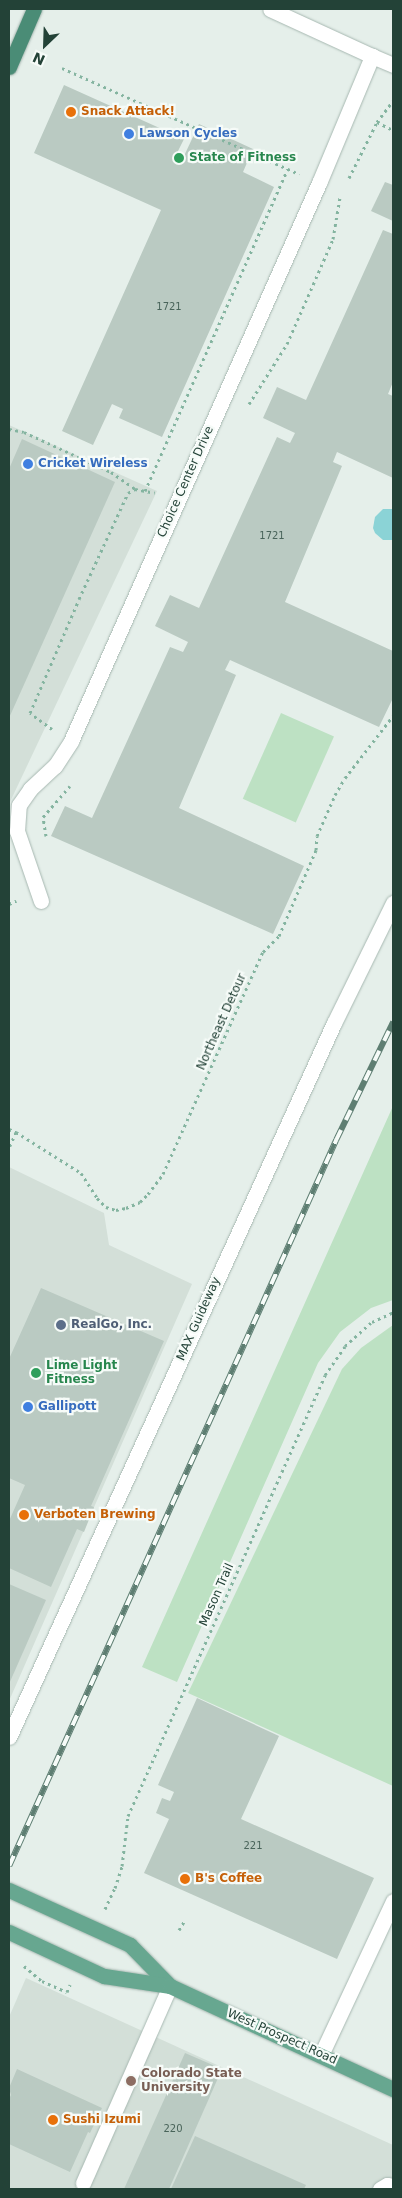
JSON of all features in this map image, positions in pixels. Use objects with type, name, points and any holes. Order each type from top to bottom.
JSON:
[{"type":"highway","points":[[9,67],[34,9]]},
{"type":"main road","name":"West Prospect Road","points":[[9,1890],[130,1946],[170,1986]]},
{"type":"main road","name":"West Prospect Road","points":[[9,1932],[104,1976],[170,1986],[393,2088]]},
{"type":"street","points":[[270,9],[393,65]]},
{"type":"street","name":"Choice Center Drive","points":[[42,900],[16,831],[14,802],[55,766],[71,741],[319,183],[372,56]]},
{"type":"street","name":"MAX Guideway","points":[[9,1737],[334,1022],[393,904]]},
{"type":"street","points":[[321,2056],[393,1901]]},
{"type":"street","points":[[83,2184],[170,1986]]},
{"type":"street","points":[[380,2189],[387,2185],[393,2186]]},
{"type":"path","points":[[62,68],[302,176]]},
{"type":"path","points":[[376,122],[393,130]]},
{"type":"path","points":[[145,491],[288,169]]},
{"type":"path","points":[[9,429],[24,432],[111,472],[135,490]]},
{"type":"path","points":[[54,731],[30,712],[128,493],[135,490],[160,494]]},
{"type":"path","name":"Northeast Detour","points":[[16,1132],[81,1172],[106,1207],[116,1210],[126,1208],[140,1202],[148,1194],[163,1174],[263,952],[279,936],[316,850],[316,836],[335,795],[345,778],[393,716]]},
{"type":"path","points":[[9,904],[19,900]]},
{"type":"path","points":[[9,1129],[16,1132],[9,1148]]},
{"type":"path","name":"Mason Trail","points":[[104,1913],[122,1866],[128,1816],[325,1376],[345,1346],[372,1322],[393,1312]]},
{"type":"path","points":[[179,1930],[185,1920]]},
{"type":"path","points":[[23,1965],[42,1981],[67,1992],[73,1979]]},
{"type":"shaded area","points":[[9,425],[157,491],[9,804]]},
{"type":"shaded area","points":[[9,1167],[104,1213],[109,1245],[192,1284],[9,1701]]},
{"type":"shaded area","name":"Colorado State University","points":[[26,1978],[393,2145],[393,2189],[9,2189],[9,2017]]},
{"type":"green space","points":[[281,713],[334,737],[296,822],[243,799]]},
{"type":"green space","points":[[393,1106],[393,1300],[371,1308],[340,1332],[318,1363],[177,1682],[142,1667]]},
{"type":"green space","points":[[393,1325],[393,1786],[188,1693],[342,1369],[361,1348]]},
{"type":"water","points":[[383,509],[393,509],[393,540],[383,540],[375,533],[373,528],[375,517]]},
{"type":"building","points":[[64,85],[184,139],[177,153],[184,156],[199,124],[253,149],[243,172],[274,187],[162,437],[119,418],[123,409],[112,404],[93,445],[62,431],[161,210],[34,153]]},
{"type":"building","points":[[385,182],[393,185],[393,221],[371,211]]},
{"type":"building","points":[[383,230],[393,234],[393,382],[388,394],[393,396],[393,478],[337,452],[333,462],[342,466],[285,602],[393,651],[393,698],[379,727],[230,660],[225,670],[236,675],[179,808],[304,866],[273,934],[51,836],[65,806],[92,818],[170,647],[183,652],[188,642],[155,626],[170,595],[199,608],[277,437],[290,443],[295,433],[263,418],[277,387],[306,400]]},
{"type":"building","points":[[22,439],[115,482],[9,718],[9,469]]},
{"type":"building","points":[[41,1288],[164,1341],[91,1506],[94,1507],[84,1532],[77,1529],[51,1587],[9,1568],[9,1521],[25,1485],[9,1478],[9,1359]]},
{"type":"building","points":[[9,1584],[46,1600],[9,1684]]},
{"type":"building","points":[[197,1698],[279,1736],[241,1819],[374,1878],[337,1959],[144,1873],[169,1819],[156,1813],[162,1798],[170,1801],[174,1792],[158,1785]]},
{"type":"building","points":[[185,2053],[222,2069],[169,2189],[124,2189]]},
{"type":"building","name":"Sushi Izumi","points":[[17,2069],[102,2108],[90,2133],[88,2132],[70,2172],[9,2144],[9,2099],[11,2095],[9,2088]]},
{"type":"building","points":[[195,2136],[306,2185],[304,2189],[171,2189]]},
{"type":"railway","points":[[9,1866],[336,1140],[393,1022]]},
{"type":"place","name":"Snack Attack!","points":[[71,112]]},
{"type":"place","name":"Lawson Cycles","points":[[129,134]]},
{"type":"place","name":"State of Fitness","points":[[179,158]]},
{"type":"place","name":"Cricket Wireless","points":[[28,464]]},
{"type":"place","name":"RealGo, Inc.","points":[[61,1325]]},
{"type":"place","name":"Lime Light Fitness","points":[[36,1373]]},
{"type":"place","name":"Gallipott","points":[[28,1407]]},
{"type":"place","name":"Verboten Brewing","points":[[24,1515]]},
{"type":"place","name":"B's Coffee","points":[[185,1879]]},
{"type":"place","name":"Colorado State University","points":[[131,2081]]},
{"type":"place","name":"Sushi Izumi","points":[[53,2120]]}]
